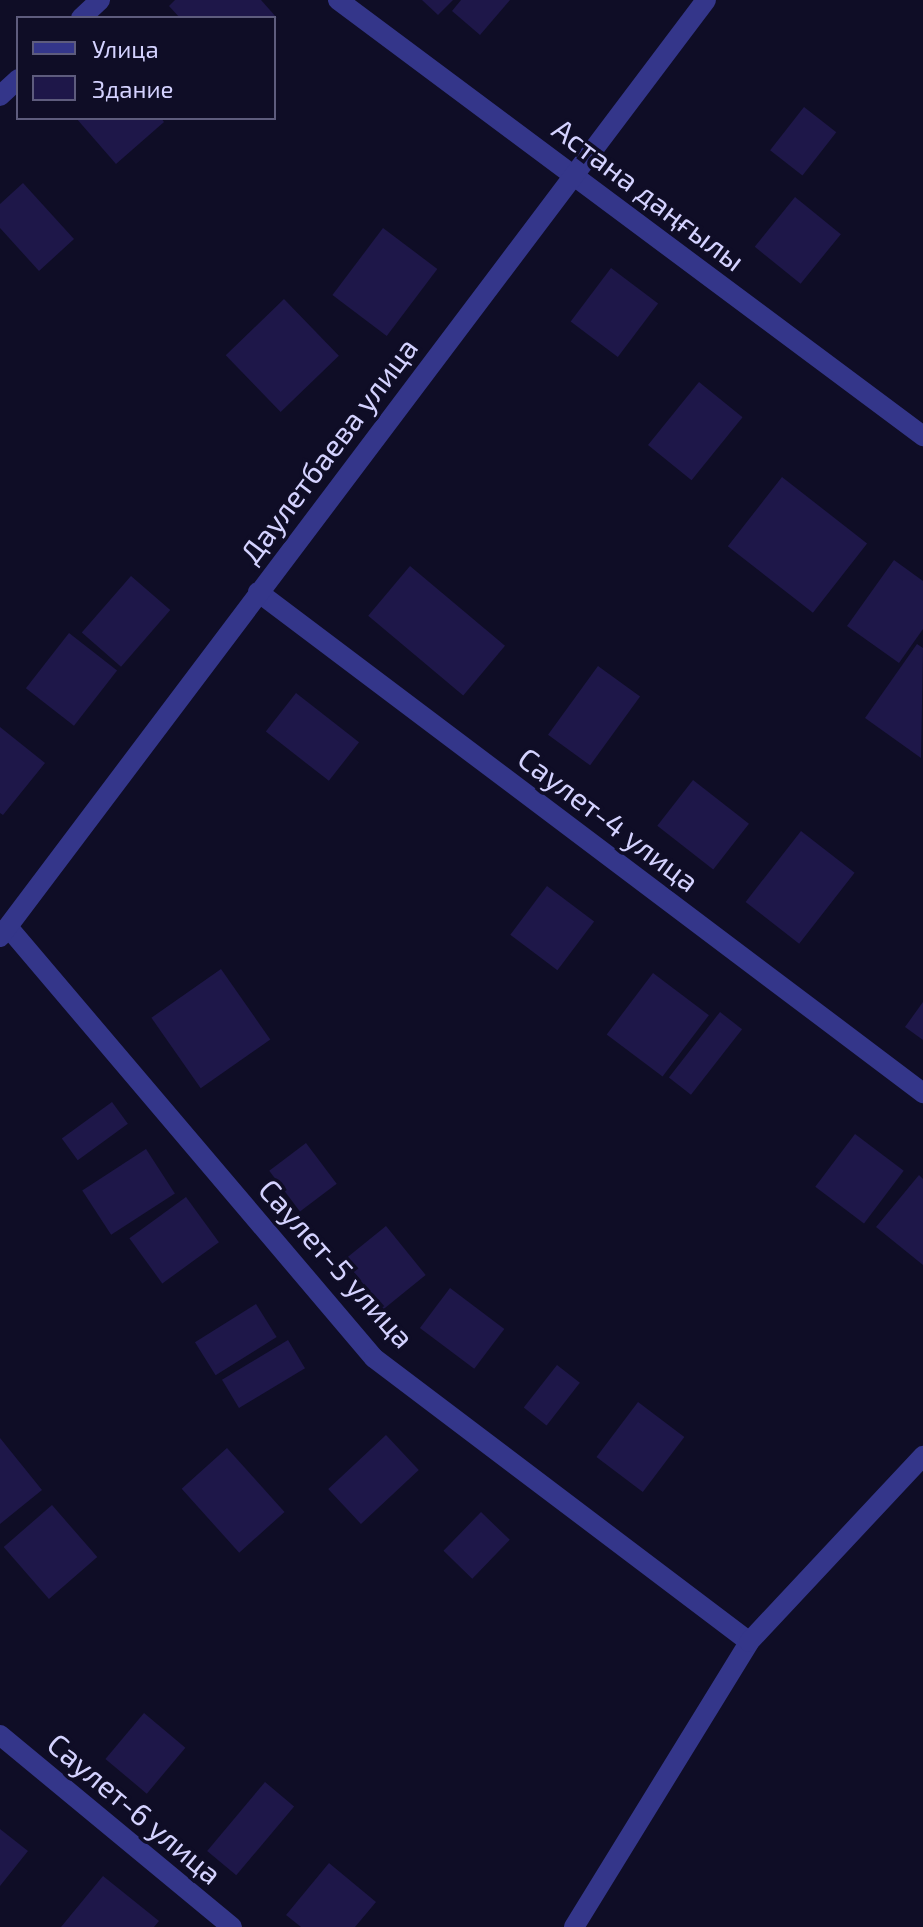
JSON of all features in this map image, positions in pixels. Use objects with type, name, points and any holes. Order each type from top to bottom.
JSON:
[{"type":"street","points":[[83,16],[100,0]]},
{"type":"street","name":"Астана даңғылы","points":[[338,0],[923,436]]},
{"type":"street","name":"Даулетбаева улица","points":[[4,932],[706,0]]},
{"type":"street","points":[[0,96],[16,81]]},
{"type":"street","name":"Саулет-4 улица","points":[[258,592],[923,1093]]},
{"type":"street","name":"Саулет-5 улица","points":[[4,932],[374,1358],[749,1642]]},
{"type":"street","points":[[574,1927],[749,1642],[923,1456]]},
{"type":"street","name":"Саулет-6 улица","points":[[0,1735],[232,1927]]},
{"type":"building","points":[[175,0],[261,0],[275,16],[178,16],[169,6]]},
{"type":"building","points":[[422,0],[453,0],[438,15]]},
{"type":"building","points":[[461,0],[510,0],[480,35],[452,11]]},
{"type":"building","points":[[804,107],[836,132],[802,176],[770,150]]},
{"type":"building","points":[[78,120],[162,120],[164,122],[116,164]]},
{"type":"building","points":[[23,183],[74,239],[39,271],[0,228],[0,204]]},
{"type":"building","points":[[795,197],[841,234],[801,284],[755,247]]},
{"type":"building","points":[[383,228],[437,269],[387,336],[332,295]]},
{"type":"building","points":[[611,268],[658,304],[618,357],[571,322]]},
{"type":"building","points":[[284,299],[339,356],[281,412],[226,355]]},
{"type":"building","points":[[699,382],[743,417],[692,480],[648,445]]},
{"type":"building","points":[[782,477],[867,543],[813,613],[728,546]]},
{"type":"building","points":[[894,560],[923,581],[923,629],[899,663],[847,626]]},
{"type":"building","points":[[410,566],[505,646],[463,695],[368,616]]},
{"type":"building","points":[[131,576],[170,610],[121,667],[82,633]]},
{"type":"building","points":[[69,633],[117,671],[74,726],[26,688]]},
{"type":"building","points":[[917,644],[923,648],[921,758],[865,718]]},
{"type":"building","points":[[598,666],[640,697],[590,765],[548,735]]},
{"type":"building","points":[[296,693],[359,742],[329,781],[266,732]]},
{"type":"building","points":[[0,727],[45,763],[3,815],[0,813]]},
{"type":"building","points":[[693,780],[749,824],[713,869],[657,826]]},
{"type":"building","points":[[801,831],[855,873],[799,944],[746,902]]},
{"type":"building","points":[[547,886],[594,922],[557,970],[510,935]]},
{"type":"building","points":[[221,969],[270,1039],[201,1088],[151,1018]]},
{"type":"building","points":[[653,973],[709,1015],[663,1077],[607,1034]]},
{"type":"building","points":[[923,1002],[923,1040],[905,1027]]},
{"type":"building","points":[[720,1012],[742,1029],[691,1095],[669,1077]]},
{"type":"building","points":[[112,1102],[128,1124],[78,1160],[62,1138]]},
{"type":"building","points":[[855,1134],[904,1171],[864,1223],[815,1187]]},
{"type":"building","points":[[306,1143],[337,1184],[300,1211],[269,1171]]},
{"type":"building","points":[[146,1149],[175,1193],[111,1235],[82,1190]]},
{"type":"building","points":[[919,1175],[923,1179],[923,1265],[876,1227]]},
{"type":"building","points":[[186,1197],[219,1242],[162,1283],[129,1238]]},
{"type":"building","points":[[386,1226],[426,1275],[384,1309],[344,1260]]},
{"type":"building","points":[[450,1288],[504,1329],[474,1369],[420,1328]]},
{"type":"building","points":[[256,1304],[277,1337],[216,1375],[195,1342]]},
{"type":"building","points":[[288,1340],[305,1368],[239,1408],[222,1380]]},
{"type":"building","points":[[557,1365],[580,1383],[547,1425],[524,1408]]},
{"type":"building","points":[[638,1402],[684,1437],[643,1492],[596,1457]]},
{"type":"building","points":[[386,1435],[419,1470],[361,1524],[328,1489]]},
{"type":"building","points":[[0,1438],[42,1490],[0,1524]]},
{"type":"building","points":[[227,1448],[285,1512],[239,1553],[182,1489]]},
{"type":"building","points":[[52,1505],[97,1557],[49,1599],[4,1547]]},
{"type":"building","points":[[481,1512],[510,1540],[472,1579],[443,1551]]},
{"type":"building","points":[[144,1713],[185,1748],[147,1794],[105,1759]]},
{"type":"building","points":[[265,1782],[294,1806],[236,1875],[207,1851]]},
{"type":"building","points":[[0,1829],[28,1851],[0,1886]]},
{"type":"building","points":[[329,1863],[376,1902],[355,1927],[301,1927],[286,1915]]},
{"type":"building","points":[[103,1876],[159,1921],[154,1927],[61,1927]]}]
